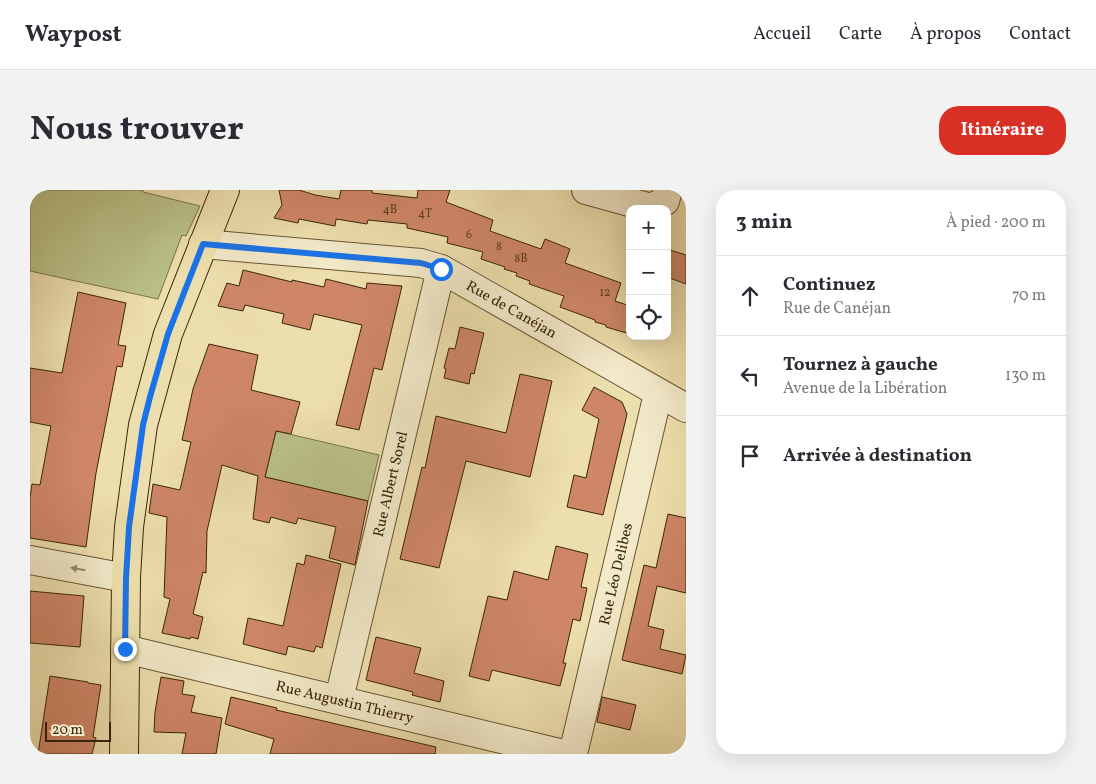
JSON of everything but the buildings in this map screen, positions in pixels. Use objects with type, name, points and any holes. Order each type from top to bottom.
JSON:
[{"type":"main road","points":[[124,754],[126,578],[129,527],[143,425],[168,334],[225,190]]},
{"type":"street","points":[[586,190],[651,208],[667,195]]},
{"type":"street","name":"Rue de Canéjan","points":[[203,244],[421,263],[441,269],[658,394],[686,408]]},
{"type":"street","name":"Rue Albert Sorel","points":[[338,699],[441,269]]},
{"type":"street","name":"Rue Léo Delibes","points":[[574,754],[658,394]]},
{"type":"street","points":[[30,560],[126,578]]},
{"type":"street","name":"Rue Augustin Thierry","points":[[125,649],[564,754]]},
{"type":"green space","points":[[30,190],[143,190],[143,192],[200,206],[186,236],[182,235],[158,299],[30,271]]},
{"type":"green space","points":[[276,431],[379,455],[368,501],[265,477]]},
{"type":"route","points":[[125,649],[129,527],[143,425],[168,334],[203,244],[421,263],[441,269]]}]
